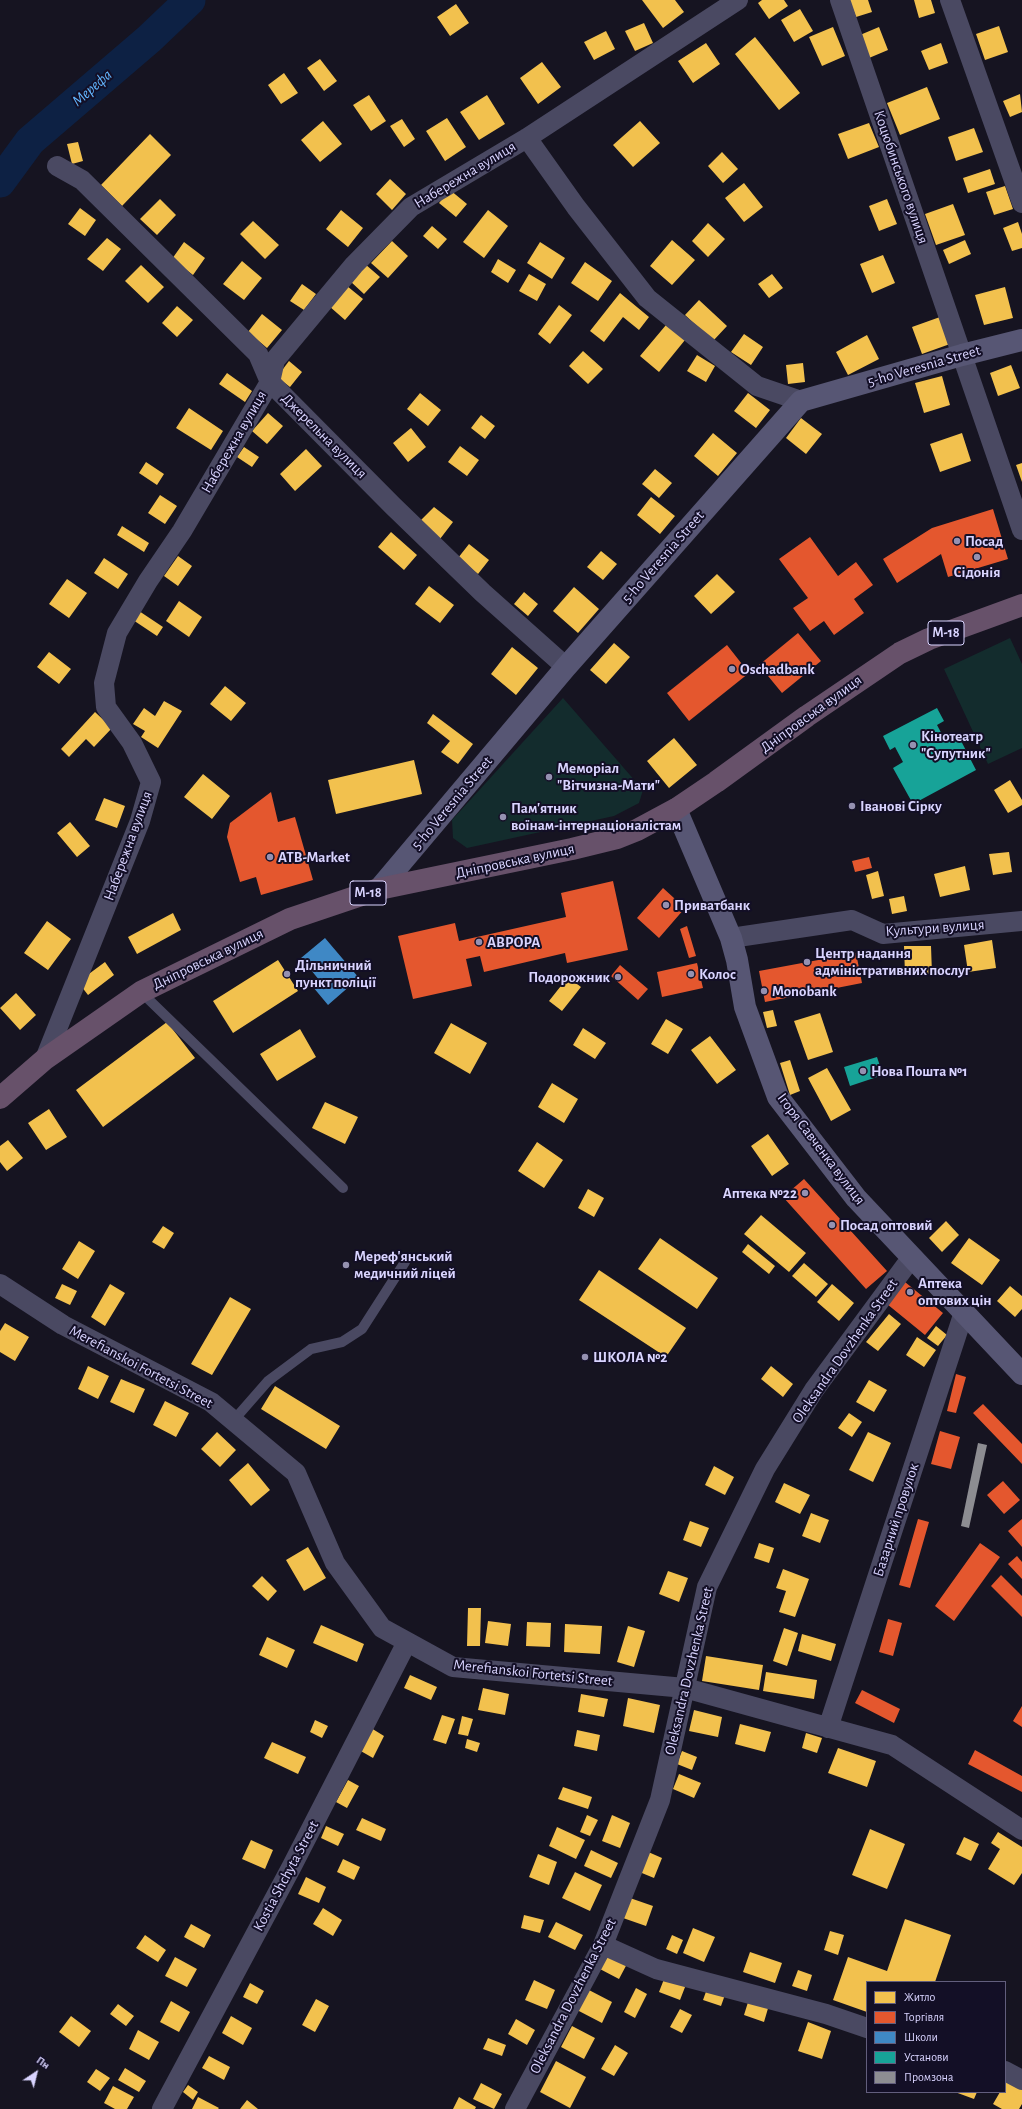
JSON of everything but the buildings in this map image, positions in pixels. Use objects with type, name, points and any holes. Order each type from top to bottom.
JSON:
[{"type":"highway","name":"Дніпровська вулиця","points":[[0,1098],[45,1059],[141,992],[290,919],[379,889],[617,838],[654,822],[676,809],[874,669],[900,653],[930,638],[1022,605]]},
{"type":"street","name":"Набережна вулиця","points":[[45,1059],[140,821],[151,782],[132,743],[106,708],[104,683],[117,633],[148,581],[182,531],[270,382],[274,360],[354,266],[412,207],[527,138],[738,0]]},
{"type":"street","name":"Коцюбинського вулиця","points":[[840,0],[1022,530]]},
{"type":"street","points":[[950,0],[1022,203]]},
{"type":"street","points":[[527,138],[576,207],[647,298],[757,386],[801,401]]},
{"type":"street","name":"Джерельна вулиця","points":[[57,166],[82,180],[258,354],[270,382],[393,506],[483,593],[566,667]]},
{"type":"street","name":"5-ho Veresnia Street","points":[[379,889],[566,667],[801,401],[962,355],[1022,340]]},
{"type":"street","name":"Ігоря Савченка вулиця","points":[[676,809],[731,938],[737,960],[745,1007],[778,1097],[856,1198],[1022,1374]]},
{"type":"street","name":"Культури вулиця","points":[[731,938],[852,920],[883,934],[1022,921]]},
{"type":"street","name":"Oleksandra Dovzhenka Street","points":[[515,2109],[603,1944],[660,1800],[707,1587],[765,1469],[814,1390],[912,1257]]},
{"type":"street","name":"Merefianskoi Fortetsi Street","points":[[0,1284],[63,1325],[211,1402],[296,1472],[335,1563],[382,1628],[453,1667],[685,1688],[892,1745],[1022,1830]]},
{"type":"street","name":"Базарний провулок","points":[[828,1728],[964,1312]]},
{"type":"street","name":"Kostia Shchyta Street","points":[[162,2109],[292,1866],[407,1642]]},
{"type":"street","points":[[603,1944],[656,1969],[826,2014],[866,2028]]},
{"type":"street","points":[[1006,2072],[1022,2080]]},
{"type":"lane","points":[[141,992],[343,1188]]},
{"type":"lane","points":[[233,1421],[268,1381],[311,1349],[342,1342],[362,1329],[405,1262]]},
{"type":"green space","points":[[1010,638],[1022,664],[1022,748],[988,764],[944,669]]},
{"type":"green space","points":[[563,698],[643,790],[639,803],[614,816],[467,848],[453,838],[452,820]]},
{"type":"waterway","name":"Мерефа","points":[[0,182],[30,141],[149,39],[190,0]]},
{"type":"place","name":"Посад","points":[[957,541]]},
{"type":"place","name":"Сідонія","points":[[977,557]]},
{"type":"place","name":"Oschadbank","points":[[732,669]]},
{"type":"place","name":"Кінотеатр \"Супутник\"","points":[[913,745]]},
{"type":"place","name":"Меморіал \"Вітчизна-Мати\"","points":[[549,777]]},
{"type":"place","name":"Іванові Сірку","points":[[852,806]]},
{"type":"place","name":"Пам'ятник воїнам-інтернаціоналістам","points":[[503,817]]},
{"type":"place","name":"ATB-Market","points":[[270,857]]},
{"type":"place","name":"Приватбанк","points":[[666,905]]},
{"type":"place","name":"АВРОРА","points":[[479,942]]},
{"type":"place","name":"Центр надання адміністративних послуг","points":[[807,962]]},
{"type":"place","name":"Дільничний пункт поліції","points":[[287,974]]},
{"type":"place","name":"Колос","points":[[691,974]]},
{"type":"place","name":"Подорожник","points":[[618,977]]},
{"type":"place","name":"Monobank","points":[[764,991]]},
{"type":"place","name":"Нова Пошта №1","points":[[863,1071]]},
{"type":"place","name":"Аптека №22","points":[[805,1193]]},
{"type":"place","name":"Посад оптовий","points":[[832,1225]]},
{"type":"place","name":"Мереф'янський медичний ліцей","points":[[346,1265]]},
{"type":"place","name":"Аптека оптових цін","points":[[910,1292]]},
{"type":"place","name":"ШКОЛА №2","points":[[585,1357]]}]
